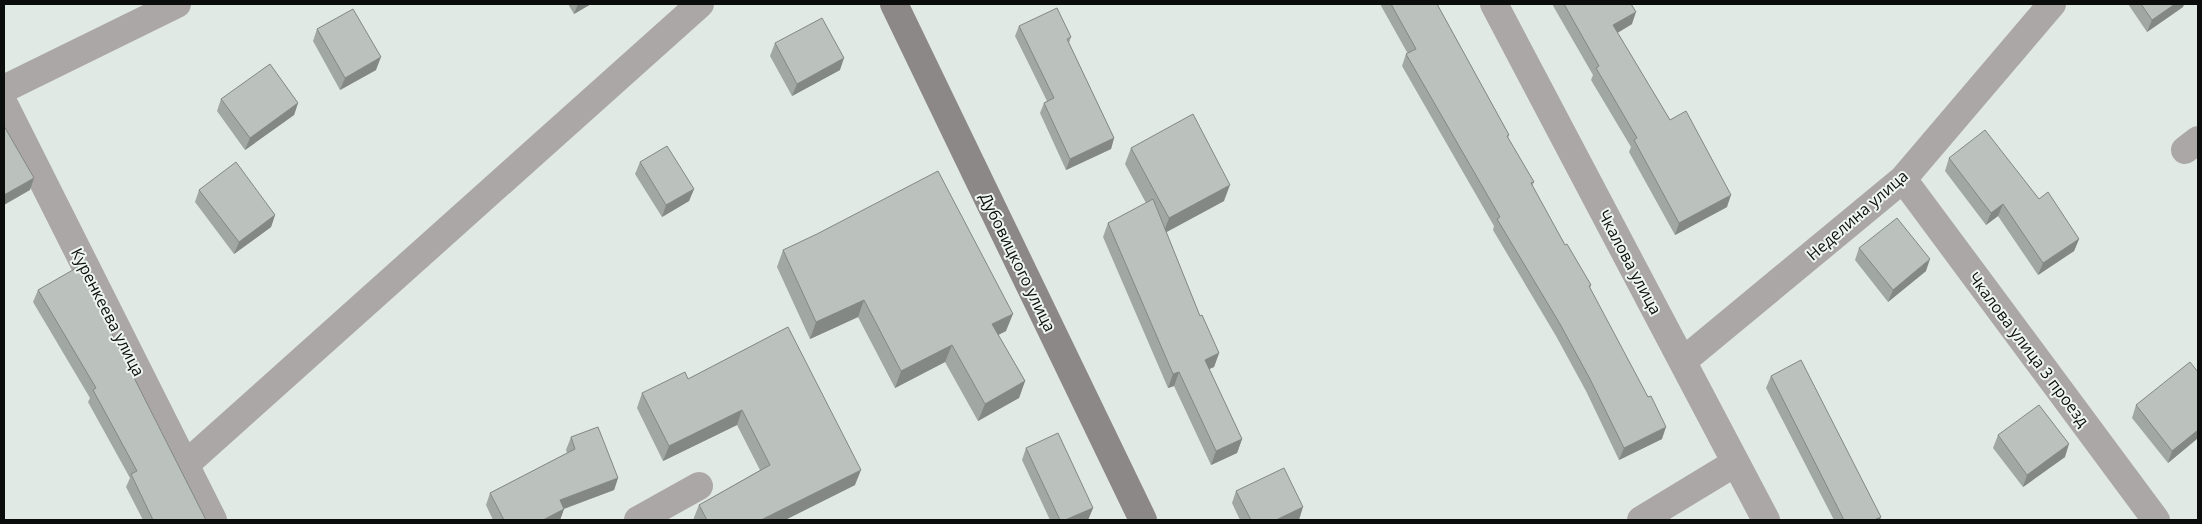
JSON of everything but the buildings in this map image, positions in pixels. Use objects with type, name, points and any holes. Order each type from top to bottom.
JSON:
[{"type":"street","points":[[4,89],[177,4]]},
{"type":"street","points":[[185,465],[700,4]]},
{"type":"street","name":"Дубовицкого улица","points":[[894,4],[1143,520]]},
{"type":"street","name":"Чкалова улица","points":[[1494,4],[1766,520]]},
{"type":"street","name":"Неделина улица","points":[[1683,361],[1902,179],[2052,4]]},
{"type":"street","name":"Куренкеева улица","points":[[4,104],[213,520]]},
{"type":"street","name":"Чкалова улица 3 проезд","points":[[1902,179],[2156,520]]},
{"type":"street","points":[[1641,520],[1735,463]]},
{"type":"street","points":[[638,520],[699,486]]}]
